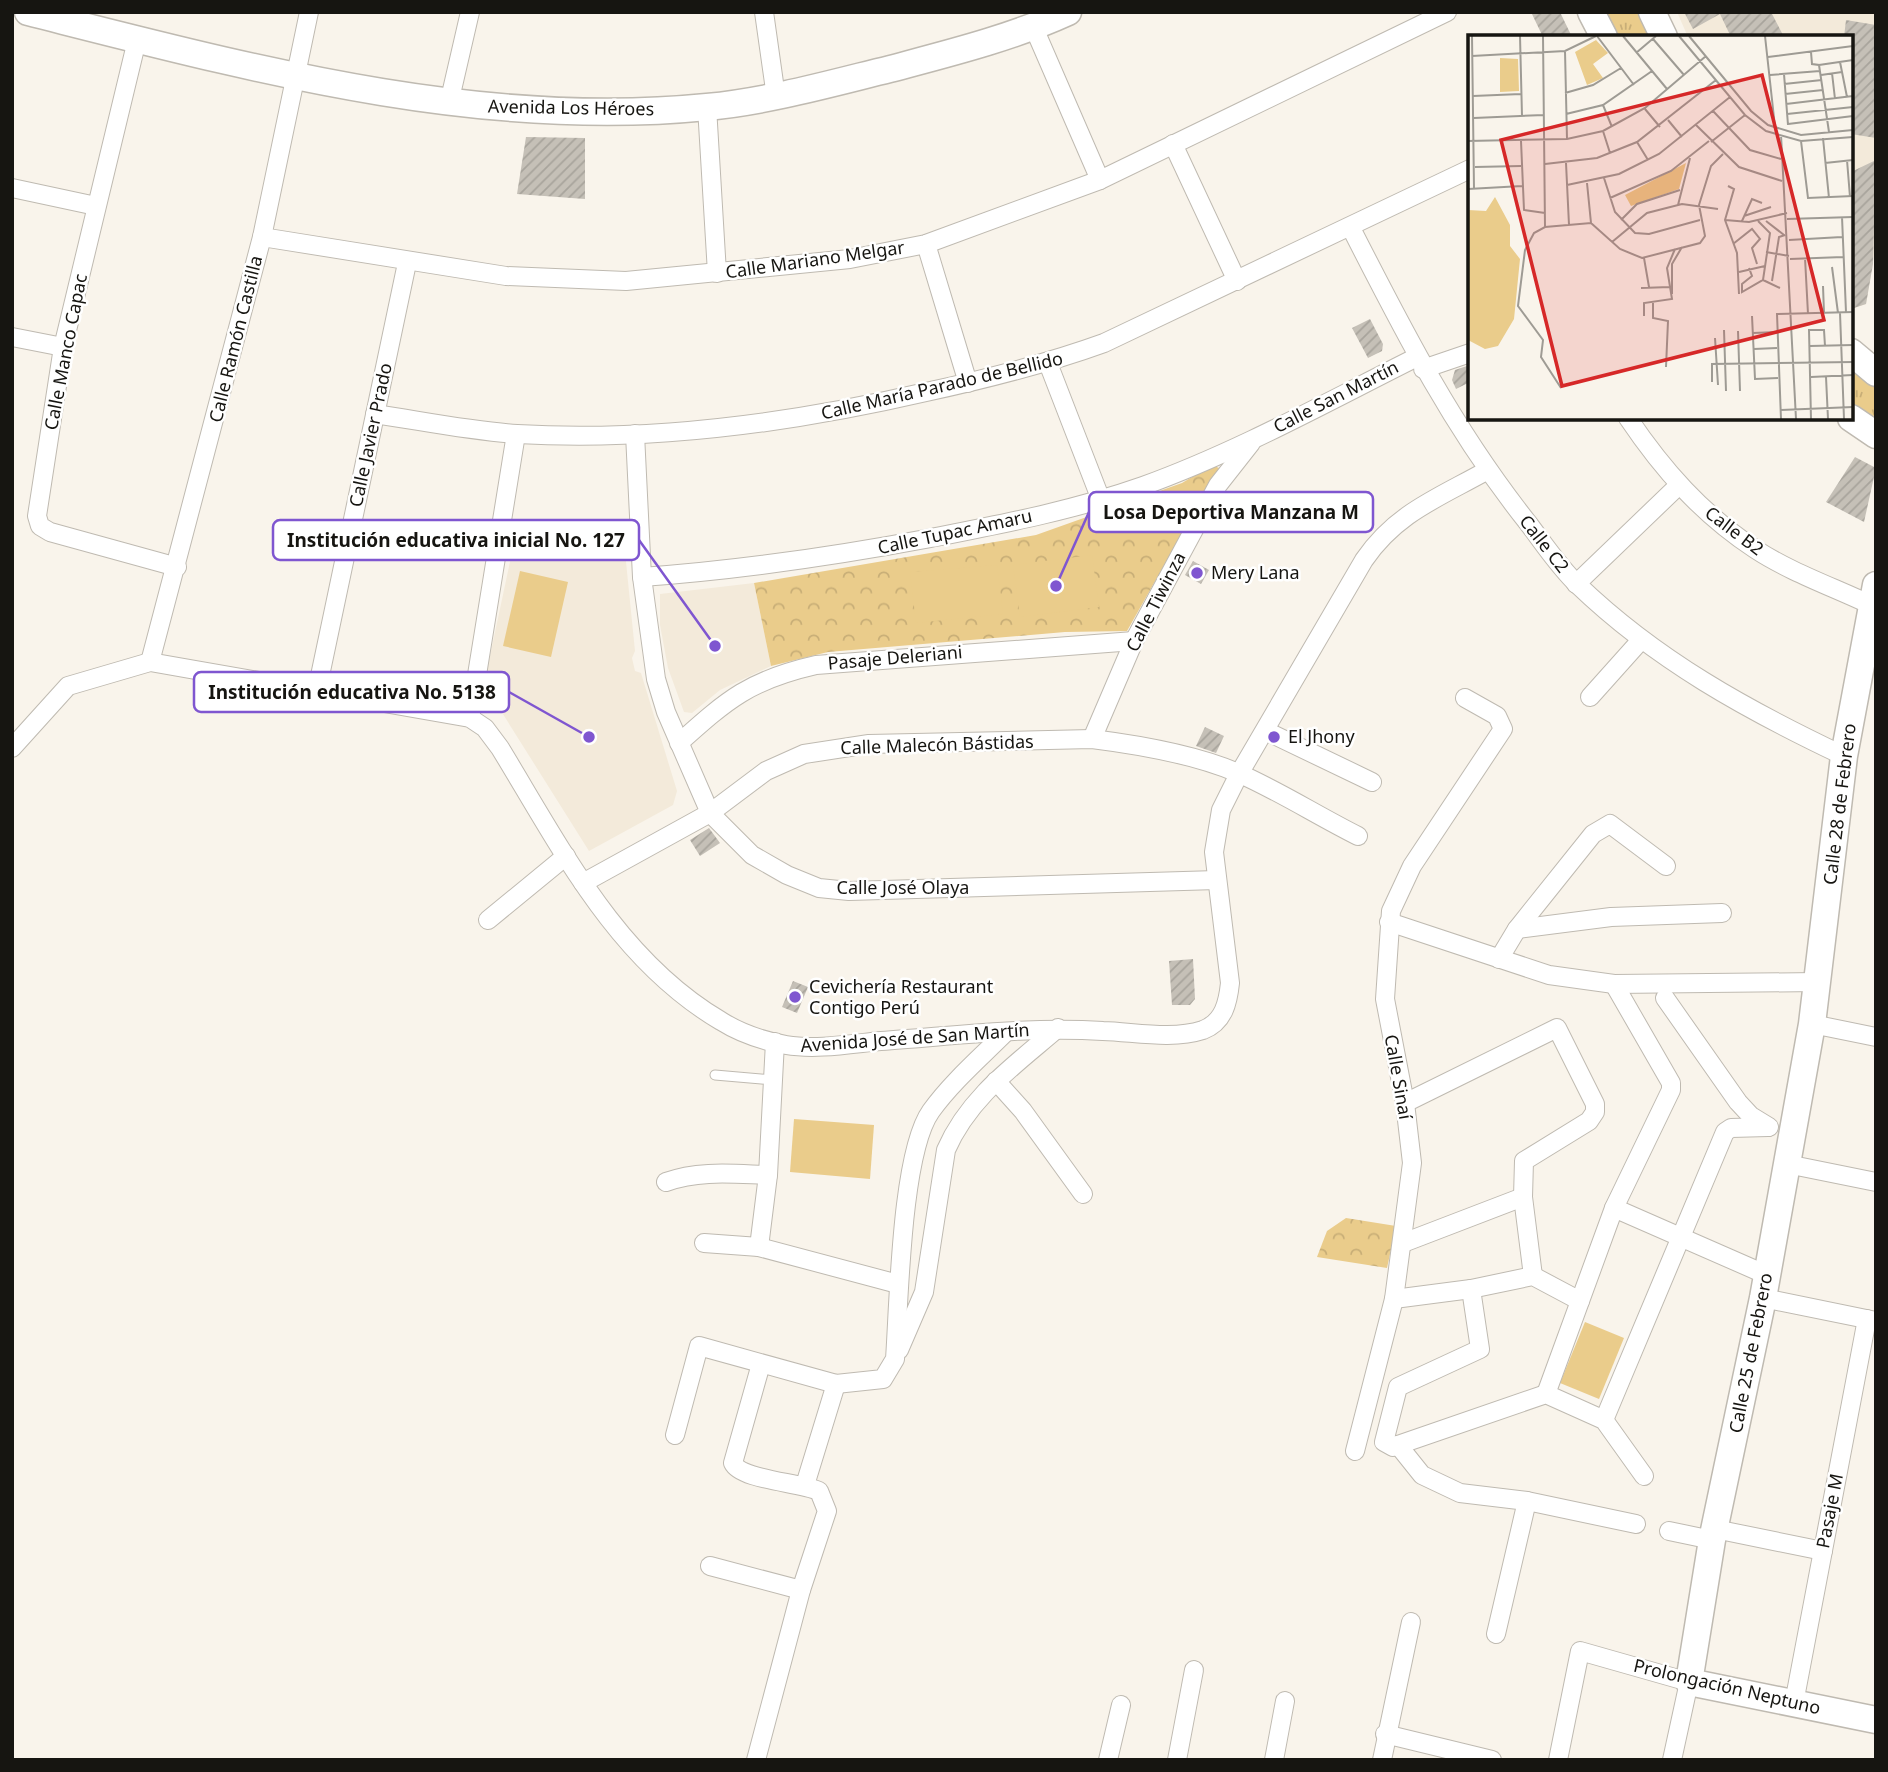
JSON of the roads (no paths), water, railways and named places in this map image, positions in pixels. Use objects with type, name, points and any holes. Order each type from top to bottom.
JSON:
[{"type":"street","name":"Avenida Los Héroes","points":[[28,12],[294,76],[449,103],[527,111],[707,107],[776,97],[1034,28],[1068,12]]},
{"type":"street","name":"Calle Ramón Castilla","points":[[150,662],[262,237],[309,12]]},
{"type":"street","points":[[449,103],[470,12]]},
{"type":"street","points":[[764,12],[776,97]]},
{"type":"street","name":"Calle Mariano Melgar","points":[[262,237],[506,276],[612,280],[717,273],[850,259],[926,244],[1100,180],[1447,12]]},
{"type":"street","points":[[1591,12],[1603,35]]},
{"type":"street","points":[[1652,12],[1663,35]]},
{"type":"street","points":[[1034,28],[1100,180]]},
{"type":"street","name":"Calle Manco Capac","points":[[137,40],[63,347],[37,516],[40,526],[50,533],[177,567]]},
{"type":"street","points":[[707,107],[717,273]]},
{"type":"street","points":[[1173,144],[1237,281]]},
{"type":"street","name":"Calle María Parado de Bellido","points":[[375,414],[516,434],[635,433],[747,426],[833,414],[1048,363],[1104,343],[1352,228],[1468,170]]},
{"type":"street","points":[[12,188],[96,206]]},
{"type":"street","name":"Calle C2","points":[[1352,228],[1420,363],[1486,471],[1576,584],[1641,640],[1729,699],[1844,756]]},
{"type":"street","points":[[926,244],[968,383]]},
{"type":"street","name":"Calle Javier Prado","points":[[317,690],[407,262]]},
{"type":"street","points":[[12,337],[63,347]]},
{"type":"street","name":"Calle San Martín","points":[[1256,438],[1420,363],[1468,353]]},
{"type":"street","points":[[1853,354],[1876,373]]},
{"type":"street","points":[[1048,363],[1101,500]]},
{"type":"street","points":[[1853,419],[1876,435]]},
{"type":"street","name":"Calle B2","points":[[1629,420],[1678,486],[1717,522],[1754,549],[1874,595]]},
{"type":"street","name":"Calle José Olaya","points":[[635,433],[642,578],[656,679],[679,743],[710,813],[752,855],[786,875],[819,888],[884,892],[1217,880]]},
{"type":"street","points":[[12,748],[68,686],[150,662],[470,718],[516,434]]},
{"type":"street","name":"Calle Tupac Amaru","points":[[642,578],[731,571],[828,557],[981,528],[1101,500],[1145,485],[1256,438]]},
{"type":"street","name":"Calle Tiwinza","points":[[1091,739],[1134,641],[1218,485],[1256,438]]},
{"type":"street","name":"Avenida José de San Martín","points":[[470,718],[485,728],[500,748],[583,883],[626,941],[681,994],[722,1022],[758,1038],[820,1046],[1058,1028],[1181,1035],[1203,1030],[1219,1019],[1228,999],[1230,983],[1214,852],[1217,823],[1239,774],[1364,560],[1385,531],[1400,519],[1486,471]]},
{"type":"street","points":[[1576,584],[1678,486]]},
{"type":"street","name":"Calle 28 de Febrero","points":[[1812,1024],[1844,756],[1874,595]]},
{"type":"street","points":[[1590,697],[1641,640]]},
{"type":"street","name":"Pasaje Deleriani","points":[[679,743],[731,697],[777,674],[816,665],[1134,641]]},
{"type":"street","name":"Calle Sinaí","points":[[1354,1451],[1394,1299],[1412,1163],[1405,1102],[1386,1007],[1389,922],[1394,901],[1412,866],[1503,729],[1497,716],[1465,698]]},
{"type":"street","points":[[1266,731],[1372,782]]},
{"type":"street","name":"Calle Malecón Bástidas","points":[[583,883],[710,813],[782,762],[833,748],[869,744],[1091,739],[1123,743],[1212,764],[1239,774],[1358,836]]},
{"type":"street","points":[[1499,959],[1517,929],[1593,834],[1610,824],[1667,866]]},
{"type":"street","points":[[488,920],[566,856]]},
{"type":"street","points":[[1517,929],[1611,917],[1722,913]]},
{"type":"street","points":[[1389,922],[1538,973],[1614,984],[1818,982]]},
{"type":"street","points":[[1546,1394],[1614,1208],[1671,1086],[1614,984]]},
{"type":"street","points":[[1665,998],[1738,1102],[1780,1129]]},
{"type":"street","points":[[1812,1024],[1876,1037]]},
{"type":"street","name":"Calle 25 de Febrero","points":[[1689,1682],[1714,1534],[1765,1287],[1787,1164],[1780,1129],[1812,1024]]},
{"type":"street","points":[[675,1435],[699,1346],[836,1384],[883,1379],[895,1359],[924,1292],[946,1150],[965,1112],[996,1081],[1058,1028]]},
{"type":"street","points":[[1405,1102],[1557,1028],[1595,1104],[1595,1112],[1589,1121],[1526,1159],[1522,1165],[1523,1197],[1533,1276]]},
{"type":"street","points":[[895,1359],[898,1284],[914,1153],[930,1112],[1005,1033]]},
{"type":"street","points":[[759,1247],[768,1175],[775,1042]]},
{"type":"street","points":[[996,1081],[1023,1111],[1083,1194]]},
{"type":"street","points":[[1604,1420],[1725,1132],[1731,1128],[1780,1129]]},
{"type":"street","points":[[1787,1164],[1876,1182]]},
{"type":"street","points":[[666,1182],[682,1176],[717,1173],[768,1175]]},
{"type":"street","points":[[1403,1243],[1523,1197]]},
{"type":"street","points":[[1614,1208],[1680,1238],[1765,1287],[1872,1320]]},
{"type":"street","points":[[704,1243],[759,1247],[898,1284]]},
{"type":"street","points":[[1394,1299],[1471,1289],[1533,1276],[1580,1301]]},
{"type":"street","points":[[1471,1289],[1480,1349],[1398,1387],[1384,1442],[1393,1447],[1546,1394],[1604,1420],[1644,1476]]},
{"type":"street","name":"Pasaje M","points":[[1794,1703],[1872,1320]]},
{"type":"street","points":[[756,1760],[801,1590],[827,1511],[819,1491],[805,1485],[744,1473],[733,1463],[761,1364]]},
{"type":"street","points":[[805,1485],[836,1384]]},
{"type":"street","points":[[1398,1445],[1422,1475],[1460,1493],[1527,1501],[1636,1524]]},
{"type":"street","points":[[1496,1633],[1527,1501]]},
{"type":"street","points":[[1669,1531],[1714,1534],[1823,1551]]},
{"type":"street","points":[[710,1566],[801,1590]]},
{"type":"street","points":[[1381,1760],[1411,1622]]},
{"type":"street","name":"Prolongación Neptuno","points":[[1558,1760],[1580,1651],[1689,1682],[1876,1720]]},
{"type":"street","points":[[1177,1760],[1194,1670]]},
{"type":"street","points":[[1672,1760],[1689,1682]]},
{"type":"street","points":[[1274,1760],[1285,1701]]},
{"type":"street","points":[[1108,1760],[1121,1705]]},
{"type":"street","points":[[1385,1734],[1492,1760]]},
{"type":"lane","points":[[715,1074],[773,1080]]},
{"type":"place","name":"Mery Lana","points":[[1197,573]]},
{"type":"place","name":"Losa Deportiva Manzana M","points":[[1056,586]]},
{"type":"place","name":"Institución educativa inicial No. 127","points":[[715,646]]},
{"type":"place","name":"Institución educativa No. 5138","points":[[589,737]]},
{"type":"place","name":"El Jhony","points":[[1274,737]]},
{"type":"place","name":"Cevichería Restaurant Contigo Perú","points":[[795,997]]}]
